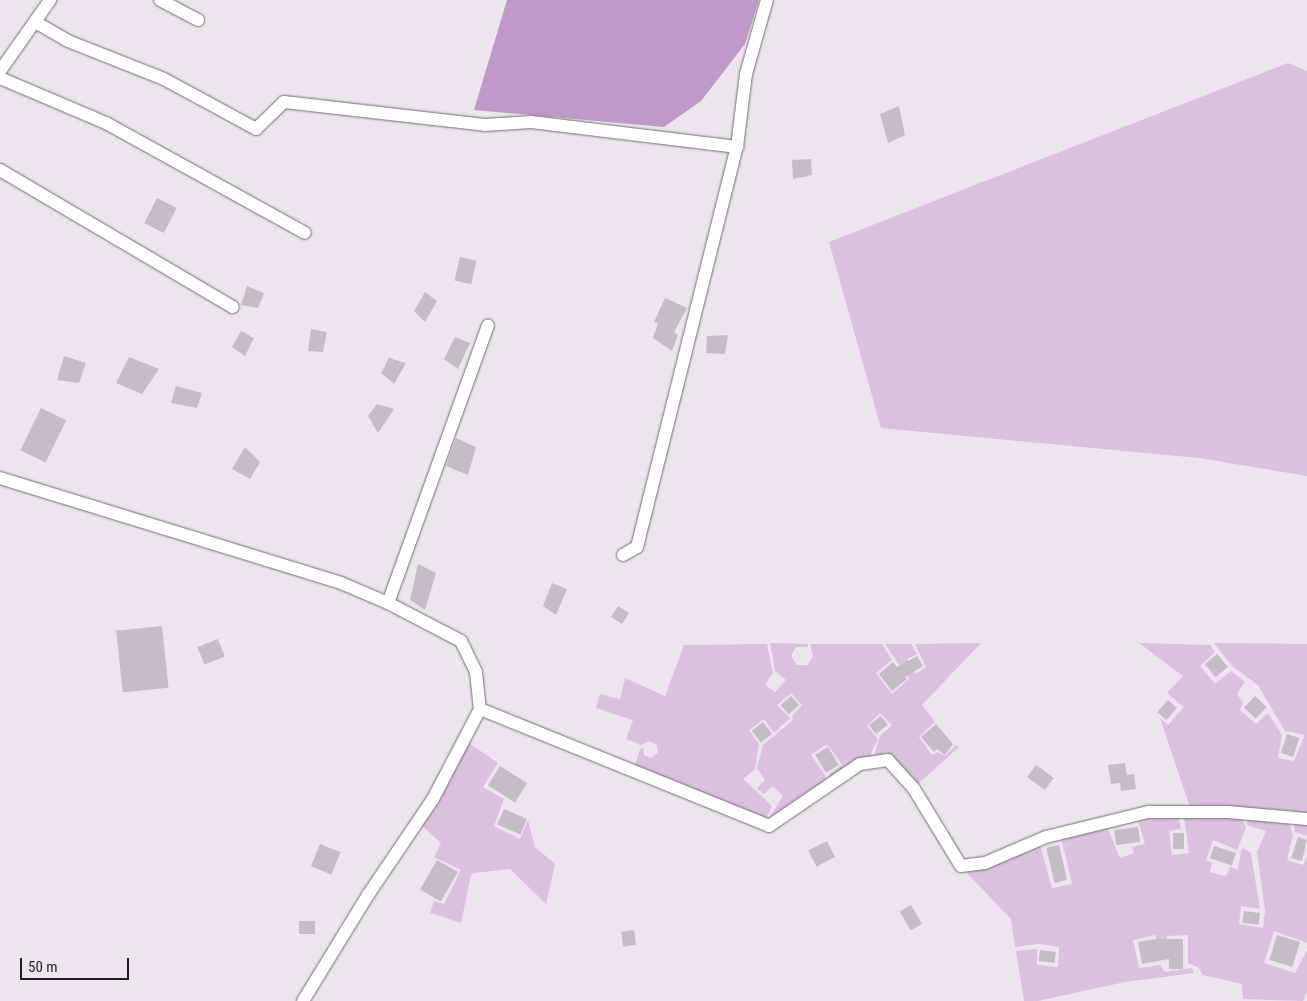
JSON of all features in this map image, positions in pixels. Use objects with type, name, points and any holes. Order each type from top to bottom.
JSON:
[{"type":"street","points":[[0,71],[37,23],[50,0]]},
{"type":"street","points":[[160,0],[198,20]]},
{"type":"street","points":[[622,555],[637,547],[737,147],[746,74],[767,0]]},
{"type":"street","points":[[37,23],[68,41],[164,79],[256,129],[284,102],[485,125],[531,122],[737,147]]},
{"type":"street","points":[[0,78],[106,123],[304,233]]},
{"type":"street","points":[[0,170],[232,307]]},
{"type":"street","points":[[388,603],[488,325]]},
{"type":"street","points":[[0,478],[340,583],[388,603],[461,641],[476,672],[480,709],[433,799],[368,895],[303,1001]]},
{"type":"street","points":[[480,709],[769,826],[860,764],[888,760],[914,789],[961,866],[985,863],[1046,837],[1148,812],[1228,812],[1307,820]]},
{"type":"shaded area","points":[[507,0],[759,0],[745,44],[701,101],[664,127],[474,110]]},
{"type":"shaded area","points":[[1288,63],[1307,71],[1307,476],[1199,458],[881,428],[829,242]]},
{"type":"shaded area","points":[[770,643],[808,644],[808,647],[796,647],[791,656],[797,665],[807,665],[813,656],[810,644],[882,644],[892,660],[876,673],[892,694],[909,679],[885,644],[911,644],[917,654],[907,659],[916,674],[926,667],[915,644],[981,643],[922,705],[935,722],[919,737],[932,755],[938,752],[945,756],[956,745],[959,747],[917,785],[888,753],[874,755],[880,736],[892,725],[880,713],[867,726],[878,739],[870,756],[830,781],[829,774],[842,765],[827,744],[811,755],[825,775],[827,783],[768,820],[783,796],[773,786],[764,794],[757,788],[765,780],[757,768],[763,745],[793,720],[792,716],[802,705],[791,693],[777,705],[790,718],[774,733],[764,719],[749,730],[759,744],[755,769],[743,779],[772,806],[764,823],[633,771],[640,749],[643,747],[644,755],[651,758],[658,753],[657,745],[649,741],[641,745],[626,739],[633,720],[596,708],[600,694],[620,699],[625,678],[665,696],[684,645],[767,644],[773,673],[765,685],[775,692],[786,680],[775,671]]},
{"type":"shaded area","points":[[1139,643],[1210,645],[1215,652],[1200,666],[1215,684],[1231,671],[1245,682],[1237,694],[1243,702],[1240,710],[1256,724],[1268,713],[1282,735],[1278,758],[1294,761],[1305,735],[1285,731],[1258,685],[1232,666],[1214,643],[1307,644],[1307,817],[1191,810],[1160,718],[1168,725],[1184,707],[1167,693],[1183,676]]},
{"type":"shaded area","points":[[469,743],[498,763],[483,787],[504,799],[494,826],[520,839],[528,820],[535,847],[555,864],[546,904],[510,869],[474,873],[471,875],[461,923],[430,913],[434,901],[444,904],[461,870],[434,857],[441,843],[420,824]]},
{"type":"shaded area","points":[[1153,816],[1178,816],[1181,829],[1169,831],[1172,855],[1189,853],[1184,817],[1242,818],[1246,828],[1237,850],[1213,840],[1206,860],[1212,863],[1210,872],[1226,876],[1230,867],[1238,870],[1243,848],[1251,853],[1260,909],[1241,906],[1239,924],[1263,928],[1265,911],[1257,852],[1266,831],[1247,825],[1247,817],[1289,823],[1293,835],[1287,860],[1303,865],[1307,856],[1307,943],[1274,931],[1264,963],[1295,973],[1307,950],[1307,991],[1303,1001],[1243,999],[1242,984],[1203,975],[1198,967],[1188,963],[1188,935],[1167,936],[1165,963],[1155,935],[1133,940],[1139,968],[1160,965],[1165,972],[1192,968],[1194,973],[1125,982],[1038,1001],[1024,1001],[1016,951],[1037,949],[1037,965],[1058,967],[1059,947],[1039,944],[1015,947],[1011,919],[965,871],[1040,845],[1052,888],[1072,884],[1061,837],[1107,827],[1120,858],[1134,853],[1132,847],[1145,844],[1138,820]]},
{"type":"shaded area","points":[[1294,822],[1307,823],[1307,836],[1295,832]]},
{"type":"building","points":[[899,106],[905,135],[888,143],[880,114]]},
{"type":"building","points":[[811,159],[812,175],[793,179],[792,160]]},
{"type":"building","points":[[157,198],[177,208],[164,233],[144,223]]},
{"type":"building","points":[[460,257],[477,261],[471,284],[455,280]]},
{"type":"building","points":[[247,286],[264,293],[258,308],[241,305]]},
{"type":"building","points":[[425,292],[437,301],[425,322],[414,311]]},
{"type":"building","points":[[665,298],[687,308],[674,332],[678,335],[672,351],[653,338],[658,323],[654,322]]},
{"type":"building","points":[[311,329],[327,332],[323,352],[308,351]]},
{"type":"building","points":[[241,331],[254,338],[245,356],[232,347]]},
{"type":"building","points":[[728,335],[725,354],[706,353],[707,336]]},
{"type":"building","points":[[455,337],[470,343],[458,369],[444,359]]},
{"type":"building","points":[[64,356],[86,363],[79,383],[57,380]]},
{"type":"building","points":[[129,357],[159,369],[142,394],[116,383]]},
{"type":"building","points":[[389,358],[406,363],[394,384],[381,373]]},
{"type":"building","points":[[176,386],[202,393],[197,408],[171,403]]},
{"type":"building","points":[[377,404],[394,409],[378,433],[368,416]]},
{"type":"building","points":[[41,408],[66,420],[46,463],[20,450]]},
{"type":"building","points":[[456,438],[476,447],[468,475],[446,466]]},
{"type":"building","points":[[245,447],[260,462],[250,479],[232,469]]},
{"type":"building","points":[[418,564],[436,573],[425,610],[410,600]]},
{"type":"building","points":[[552,583],[567,589],[556,615],[543,606]]},
{"type":"building","points":[[618,606],[629,613],[622,624],[611,617]]},
{"type":"building","points":[[162,626],[168,688],[123,692],[116,631]]},
{"type":"building","points":[[218,639],[225,657],[204,665],[197,647]]},
{"type":"building","points":[[1217,654],[1228,667],[1216,677],[1205,664]]},
{"type":"building","points":[[917,656],[923,666],[905,677],[907,679],[892,691],[879,674],[893,662],[897,667]]},
{"type":"building","points":[[791,696],[799,705],[789,714],[781,705]]},
{"type":"building","points":[[1255,696],[1267,707],[1256,719],[1244,708]]},
{"type":"building","points":[[1168,700],[1177,708],[1166,720],[1157,712]]},
{"type":"building","points":[[881,716],[888,725],[876,734],[869,725]]},
{"type":"building","points":[[763,722],[772,734],[761,742],[752,730]]},
{"type":"building","points":[[936,724],[953,744],[945,755],[937,749],[934,752],[921,737]]},
{"type":"building","points":[[1287,734],[1299,738],[1293,757],[1281,753]]},
{"type":"building","points":[[828,747],[839,765],[826,773],[815,755]]},
{"type":"building","points":[[1125,763],[1127,775],[1134,774],[1136,789],[1121,791],[1120,783],[1111,784],[1108,765]]},
{"type":"building","points":[[1036,765],[1054,778],[1045,790],[1027,777]]},
{"type":"building","points":[[500,766],[527,783],[515,802],[488,786]]},
{"type":"building","points":[[504,809],[527,819],[520,834],[497,825]]},
{"type":"building","points":[[1138,827],[1140,842],[1116,845],[1114,830]]},
{"type":"building","points":[[1173,833],[1184,833],[1184,849],[1173,849]]},
{"type":"building","points":[[1298,837],[1307,840],[1302,861],[1291,858]]},
{"type":"building","points":[[827,841],[835,857],[816,867],[808,851]]},
{"type":"building","points":[[320,844],[340,852],[331,874],[311,866]]},
{"type":"building","points":[[1059,845],[1067,880],[1054,883],[1046,848]]},
{"type":"building","points":[[1214,846],[1236,853],[1232,865],[1210,858]]},
{"type":"building","points":[[437,860],[458,872],[441,901],[420,889]]},
{"type":"building","points":[[911,905],[922,924],[911,931],[900,911]]},
{"type":"building","points":[[1244,911],[1260,913],[1258,925],[1243,923]]},
{"type":"building","points":[[299,921],[315,921],[315,934],[299,934]]},
{"type":"building","points":[[634,930],[636,945],[623,947],[621,932]]},
{"type":"building","points":[[1277,935],[1300,942],[1292,967],[1269,960]]},
{"type":"building","points":[[1156,939],[1183,939],[1183,969],[1169,969],[1169,959],[1142,964],[1138,942]]},
{"type":"building","points":[[1040,950],[1056,952],[1055,963],[1039,961]]}]
